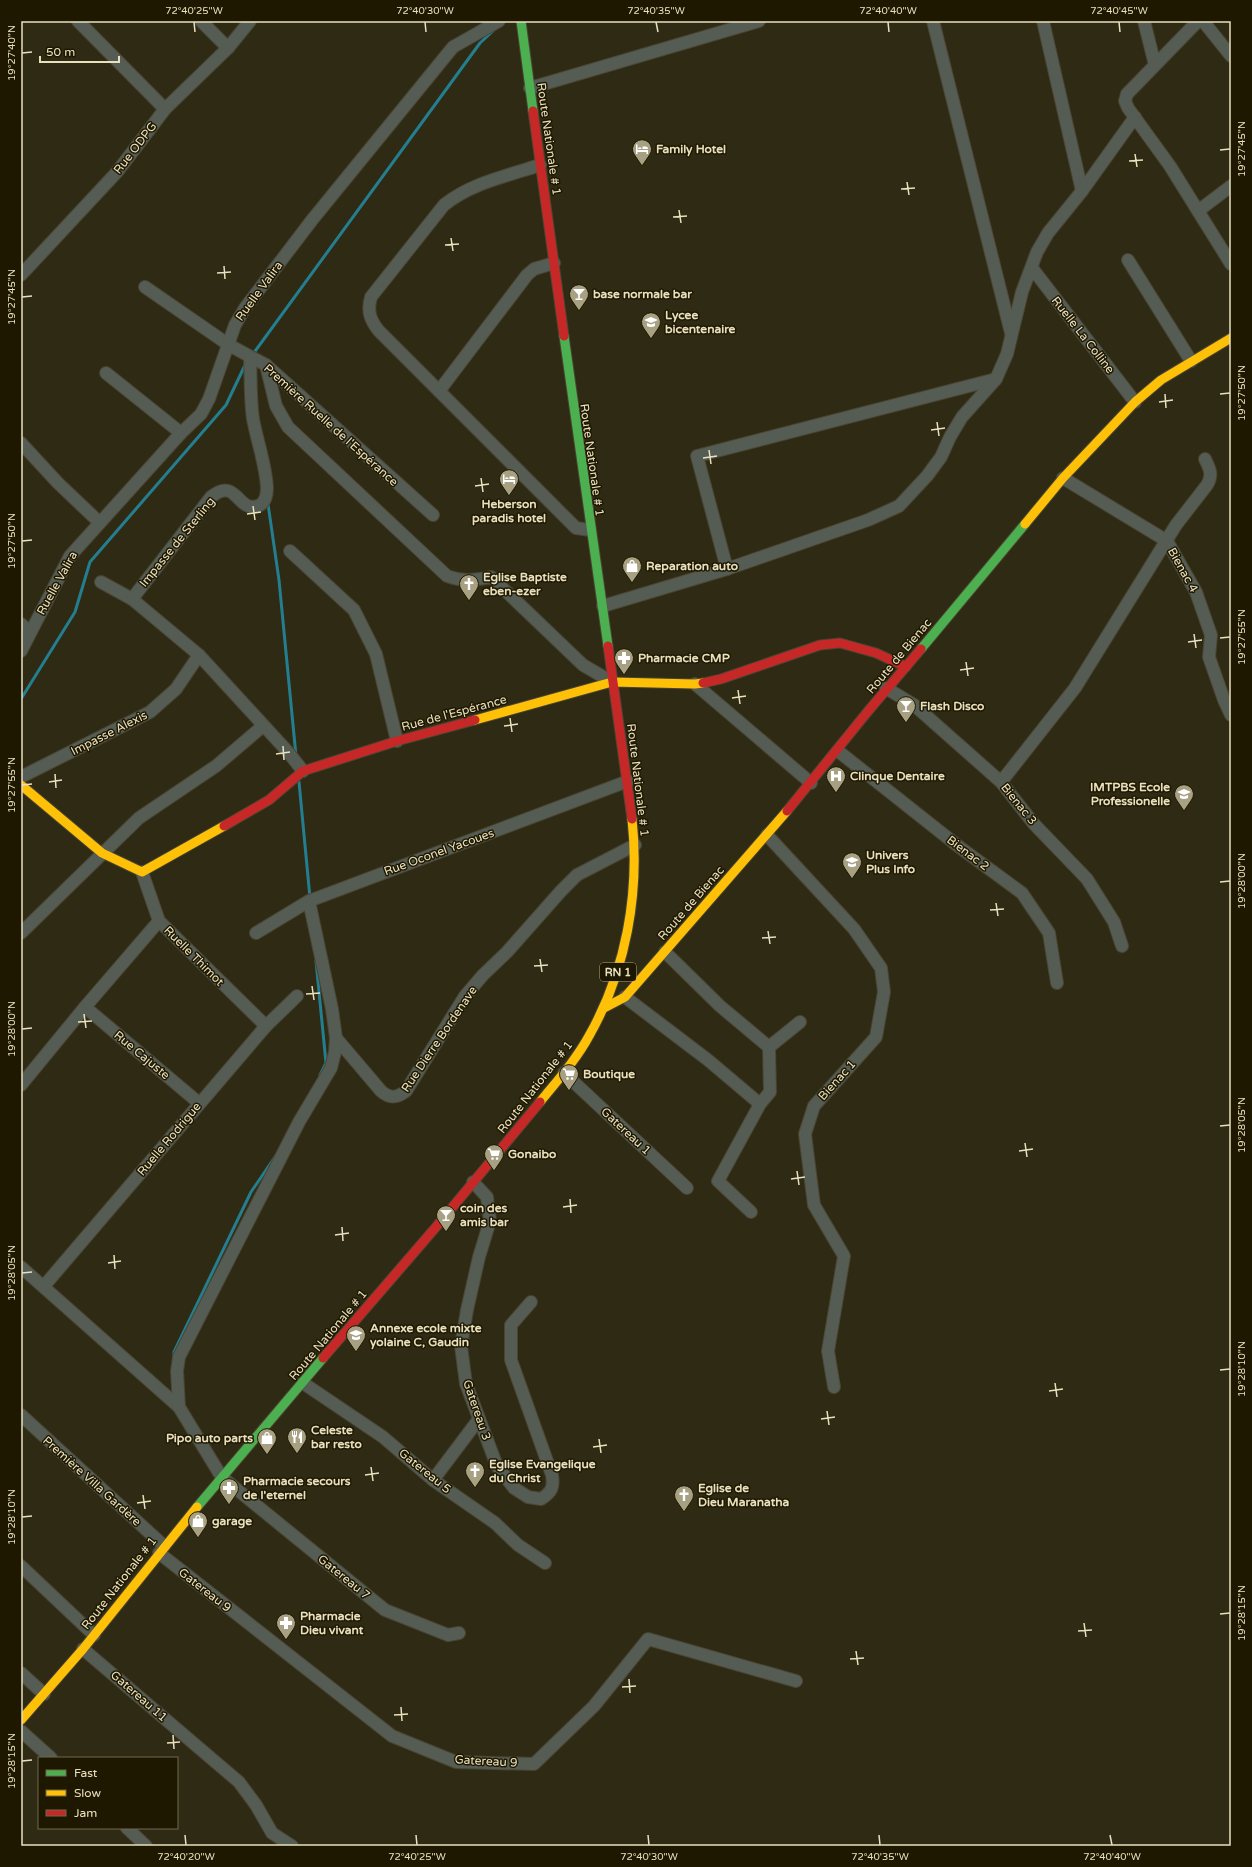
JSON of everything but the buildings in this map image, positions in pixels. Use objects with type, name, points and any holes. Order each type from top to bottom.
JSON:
[{"type":"main road","name":"Route Nationale # 1","points":[[21,1720],[83,1649],[221,1476],[303,1383],[564,1074],[588,1038],[614,985],[622,954],[635,874],[635,845],[628,781],[612,682],[603,606],[590,530],[521,21]]},
{"type":"main road","name":"Route de Bienac","points":[[604,1008],[625,997],[767,835],[838,751],[886,688],[906,667],[1063,478],[1135,402],[1161,380],[1231,338]]},
{"type":"main road","name":"Rue de l'Espérance","points":[[303,771],[397,741],[612,682],[695,684],[721,679],[820,645],[840,643],[876,653],[906,667]]},
{"type":"main road","points":[[21,785],[102,853],[142,872],[270,800],[303,771]]},
{"type":"street","points":[[78,21],[165,109]]},
{"type":"street","points":[[200,21],[228,48]]},
{"type":"street","name":"Rue ODPG","points":[[21,275],[117,172],[165,109],[228,48],[250,21]]},
{"type":"street","name":"Ruelle Valira","points":[[21,651],[70,556],[99,522],[181,433],[201,414],[209,399],[235,325],[245,308],[312,220],[453,47],[499,21]]},
{"type":"street","points":[[530,88],[760,21]]},
{"type":"street","points":[[933,21],[1012,336]]},
{"type":"street","points":[[1043,21],[1082,191]]},
{"type":"street","points":[[1144,21],[1155,65]]},
{"type":"street","points":[[1198,21],[1127,94],[1125,101],[1128,108],[1170,166],[1231,264]]},
{"type":"street","points":[[1203,21],[1231,56]]},
{"type":"street","points":[[603,606],[727,569],[868,520],[899,506],[915,491],[942,457],[950,437],[962,417],[996,379],[1007,354],[1022,292],[1038,252],[1048,233],[1082,191],[1135,117]]},
{"type":"street","points":[[540,165],[469,188],[456,195],[444,205],[371,297],[368,306],[373,325],[576,528],[590,530]]},
{"type":"street","points":[[1198,211],[1231,186]]},
{"type":"street","points":[[1128,260],[1191,361]]},
{"type":"street","points":[[439,391],[527,275],[534,269],[554,263]]},
{"type":"street","name":"Ruelle La Colline","points":[[1032,268],[1135,402]]},
{"type":"street","name":"Première Ruelle de l'Espérance","points":[[145,287],[229,345],[266,365],[433,515]]},
{"type":"street","name":"Impasse de Sterling","points":[[132,599],[211,497],[217,492],[228,490],[244,504],[251,507],[258,506],[265,500],[267,487],[253,418],[250,357]]},
{"type":"street","points":[[266,365],[276,406],[288,427],[447,576],[459,580],[471,581],[491,577],[583,665],[612,682]]},
{"type":"street","points":[[106,373],[181,433]]},
{"type":"street","points":[[727,569],[697,456],[996,379]]},
{"type":"street","points":[[21,443],[58,483],[99,522]]},
{"type":"street","points":[[1001,782],[1075,688],[1176,525],[1211,478],[1211,471],[1206,459]]},
{"type":"street","name":"Bienac 4","points":[[1063,478],[1167,541],[1196,592],[1212,635],[1209,656],[1224,700],[1231,715]]},
{"type":"street","points":[[290,551],[354,610],[376,654],[397,741]]},
{"type":"street","points":[[101,582],[132,599],[199,655],[288,752],[303,771]]},
{"type":"street","points":[[21,624],[30,632]]},
{"type":"street","name":"Impasse Alexis","points":[[21,778],[150,712],[176,689],[199,655]]},
{"type":"street","points":[[695,684],[811,783]]},
{"type":"street","name":"Bienac 3","points":[[886,688],[914,705],[1001,782],[1034,824],[1087,879],[1114,922],[1122,946]]},
{"type":"street","points":[[21,933],[139,818],[216,766],[263,726]]},
{"type":"street","name":"Bienac 2","points":[[838,751],[958,846],[1022,893],[1050,933],[1057,983]]},
{"type":"street","name":"Rue Oconel Yacoues","points":[[256,933],[310,901],[628,781]]},
{"type":"street","name":"Bienac 1","points":[[767,835],[854,929],[881,968],[884,992],[876,1037],[814,1106],[805,1134],[814,1204],[844,1256],[828,1351],[834,1387]]},
{"type":"street","name":"Rue Dierre Bordenave","points":[[336,1038],[381,1091],[387,1096],[400,1096],[406,1091],[465,996],[482,975],[507,952],[561,891],[577,876],[635,845]]},
{"type":"street","name":"Ruelle Thimot","points":[[142,872],[159,921],[266,1026]]},
{"type":"street","points":[[179,1407],[177,1371],[179,1357],[299,1122],[331,1068],[335,1052],[336,1038],[332,1009],[310,901]]},
{"type":"street","points":[[21,1085],[85,1007],[159,921]]},
{"type":"street","points":[[665,952],[720,1006],[769,1047],[770,1092],[760,1104],[718,1181],[751,1212]]},
{"type":"street","name":"Ruelle Rodrigue","points":[[44,1286],[266,1026],[297,996]]},
{"type":"street","points":[[625,997],[708,1060],[760,1104]]},
{"type":"street","name":"Rue Cajuste","points":[[85,1007],[199,1103]]},
{"type":"street","points":[[769,1047],[800,1022]]},
{"type":"street","name":"Gatereau 1","points":[[564,1074],[687,1188]]},
{"type":"street","name":"Gatereau 3","points":[[473,1182],[486,1197],[490,1221],[469,1303],[461,1346],[466,1384],[497,1466],[514,1488],[528,1497],[541,1499],[550,1494],[554,1485],[552,1475],[511,1360],[511,1325],[531,1302]]},
{"type":"street","points":[[21,1267],[179,1407]]},
{"type":"street","name":"Gatereau 5","points":[[303,1383],[383,1437],[433,1480],[495,1523],[518,1545],[545,1563]]},
{"type":"street","name":"Gatereau 7","points":[[179,1407],[221,1476],[385,1610],[448,1635],[459,1633]]},
{"type":"street","name":"Première Villa Gardère","points":[[21,1415],[162,1550]]},
{"type":"street","points":[[433,1480],[479,1419]]},
{"type":"street","name":"Gatereau 9","points":[[162,1550],[392,1736],[456,1762],[534,1764],[594,1706],[648,1639],[796,1681]]},
{"type":"street","points":[[21,1566],[94,1635]]},
{"type":"street","name":"Gatereau 11","points":[[83,1649],[239,1782],[256,1805],[272,1833],[292,1846]]},
{"type":"street","points":[[21,1673],[44,1694]]},
{"type":"street","points":[[21,1731],[49,1757]]},
{"type":"street","points":[[128,1829],[146,1846]]},
{"type":"waterway","points":[[253,354],[480,43],[494,30]]},
{"type":"waterway","points":[[21,699],[75,612],[90,562],[226,405],[246,363]]},
{"type":"waterway","points":[[268,504],[279,580],[296,756]]},
{"type":"waterway","points":[[299,782],[310,898]]},
{"type":"waterway","points":[[316,961],[326,1063],[320,1075]]},
{"type":"waterway","points":[[174,1357],[174,1352],[251,1192],[277,1154]]},
{"type":"traffic: fast","points":[[521,21],[533,111]]},
{"type":"traffic: fast","points":[[564,336],[608,646]]},
{"type":"traffic: fast","points":[[921,649],[1025,524]]},
{"type":"traffic: fast","points":[[197,1507],[323,1358]]},
{"type":"traffic: slow","points":[[1025,524],[1063,478],[1135,402],[1161,380],[1231,338]]},
{"type":"traffic: slow","points":[[475,720],[612,682],[703,683]]},
{"type":"traffic: slow","points":[[21,785],[102,853],[142,872],[224,826]]},
{"type":"traffic: slow","points":[[604,1008],[625,997],[787,811]]},
{"type":"traffic: slow","points":[[540,1102],[584,1045],[602,1011],[621,958],[632,903],[634,875],[632,819]]},
{"type":"traffic: slow","points":[[21,1720],[83,1649],[197,1507]]},
{"type":"traffic: jam","points":[[533,111],[564,336]]},
{"type":"traffic: jam","points":[[703,683],[721,679],[820,645],[840,643],[876,653],[906,667]]},
{"type":"traffic: jam","points":[[608,646],[632,819]]},
{"type":"traffic: jam","points":[[787,811],[921,649]]},
{"type":"traffic: jam","points":[[224,826],[269,800],[303,771],[397,741],[475,720]]},
{"type":"traffic: jam","points":[[323,1358],[436,1227],[540,1102]]},
{"type":"place","name":"Family Hotel","points":[[642,166]]},
{"type":"place","name":"base normale bar","points":[[579,311]]},
{"type":"place","name":"Lycee bicentenaire","points":[[651,339]]},
{"type":"place","name":"Heberson paradis hotel","points":[[509,496]]},
{"type":"place","name":"Reparation auto","points":[[632,583]]},
{"type":"place","name":"Eglise Baptiste eben-ezer","points":[[469,601]]},
{"type":"place","name":"Pharmacie CMP","points":[[624,675]]},
{"type":"place","name":"Flash Disco","points":[[906,723]]},
{"type":"place","name":"Clinque Dentaire","points":[[836,793]]},
{"type":"place","name":"IMTPBS Ecole Professionelle","points":[[1184,811]]},
{"type":"place","name":"Univers Plus Info","points":[[852,879]]},
{"type":"place","name":"Boutique","points":[[569,1091]]},
{"type":"place","name":"Gonaibo","points":[[494,1171]]},
{"type":"place","name":"coin des amis bar","points":[[446,1232]]},
{"type":"place","name":"Annexe ecole mixte yolaine C, Gaudin","points":[[356,1352]]},
{"type":"place","name":"Celeste bar resto","points":[[297,1454]]},
{"type":"place","name":"Pipo auto parts","points":[[267,1455]]},
{"type":"place","name":"Eglise Evangelique du Christ","points":[[475,1488]]},
{"type":"place","name":"Pharmacie secours de l'eternel","points":[[229,1505]]},
{"type":"place","name":"Eglise de Dieu Maranatha","points":[[684,1512]]},
{"type":"place","name":"garage","points":[[198,1538]]},
{"type":"place","name":"Pharmacie Dieu vivant","points":[[286,1640]]}]
